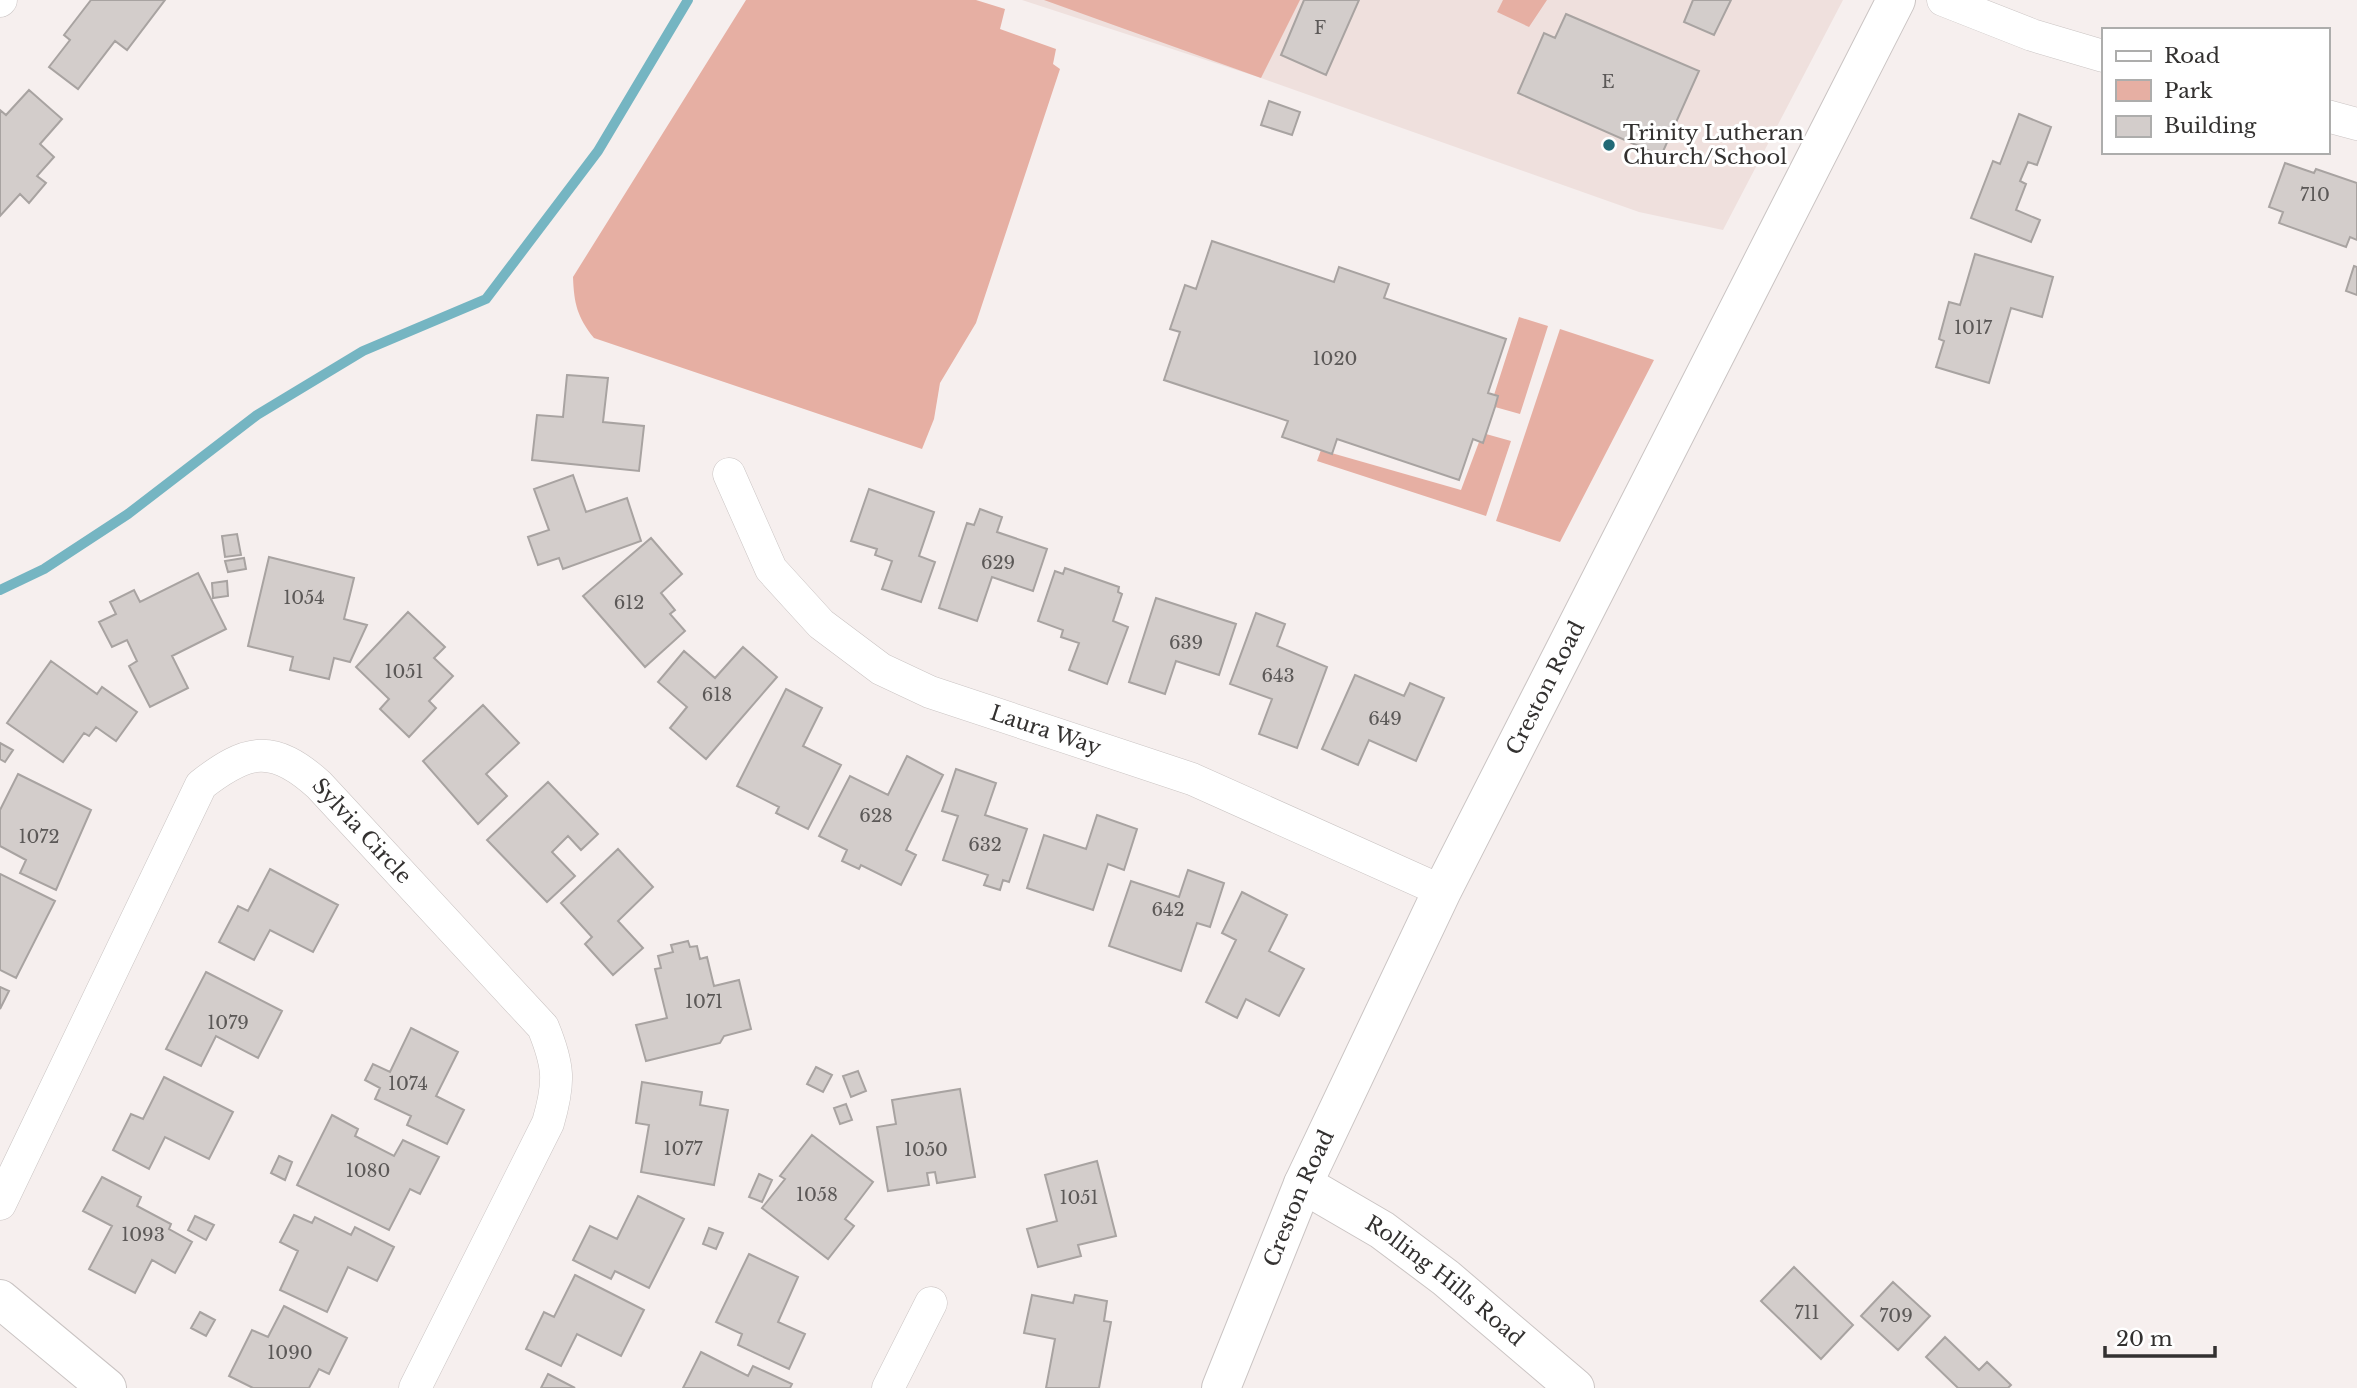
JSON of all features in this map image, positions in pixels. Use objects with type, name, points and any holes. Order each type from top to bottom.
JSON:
[{"type":"main road","name":"Creston Road","points":[[1221,1388],[1303,1184],[1442,891],[1896,0]]},
{"type":"main road","name":"Rolling Hills Road","points":[[1303,1184],[1403,1246],[1575,1388]]},
{"type":"main road","points":[[0,1299],[107,1388]]},
{"type":"street","points":[[1943,0],[2032,35],[2102,56]]},
{"type":"street","points":[[2329,117],[2357,124]]},
{"type":"street","name":"Laura Way","points":[[729,474],[771,569],[821,624],[881,669],[930,692],[1192,779],[1442,891]]},
{"type":"street","name":"Sylvia Circle","points":[[0,1204],[201,785],[231,761],[263,755],[295,764],[319,785],[543,1027],[556,1060],[557,1091],[548,1123],[415,1388]]},
{"type":"street","points":[[888,1388],[931,1303]]},
{"type":"shaded area","name":"Trinity Lutheran Church/School","points":[[1022,0],[1843,0],[1723,230],[1639,212],[1261,78]]},
{"type":"green space","points":[[746,0],[976,0],[1005,9],[1000,29],[1056,49],[1053,64],[1060,69],[976,323],[940,383],[934,419],[922,449],[594,338],[580,316],[573,277]]},
{"type":"green space","points":[[1044,0],[1300,0],[1261,78]]},
{"type":"green space","points":[[1503,0],[1547,0],[1529,27],[1497,12]]},
{"type":"green space","points":[[1519,317],[1548,326],[1520,414],[1495,407],[1498,397],[1494,395]]},
{"type":"green space","points":[[1560,329],[1654,360],[1560,542],[1496,521]]},
{"type":"green space","points":[[1486,434],[1511,441],[1486,516],[1317,461],[1321,450],[1461,490],[1479,442],[1483,442]]},
{"type":"building","points":[[91,0],[165,0],[127,50],[115,41],[78,89],[49,67],[70,40],[64,35]]},
{"type":"building","points":[[1304,0],[1359,0],[1326,75],[1281,55]]},
{"type":"building","points":[[1693,0],[1731,0],[1714,35],[1684,22]]},
{"type":"building","points":[[1566,14],[1699,71],[1661,156],[1518,93],[1544,33],[1555,38]]},
{"type":"building","points":[[29,90],[62,119],[40,144],[54,157],[37,176],[46,183],[29,203],[20,194],[0,216],[0,110],[6,115]]},
{"type":"building","points":[[1269,101],[1300,112],[1292,135],[1261,125]]},
{"type":"building","points":[[2019,114],[2051,127],[2037,165],[2028,162],[2020,181],[2026,184],[2016,210],[2040,220],[2031,242],[1971,218],[1993,161],[2000,164]]},
{"type":"building","points":[[2285,163],[2314,173],[2316,169],[2357,183],[2357,240],[2350,237],[2346,247],[2279,223],[2283,212],[2269,207]]},
{"type":"building","points":[[1212,241],[1334,282],[1339,267],[1389,284],[1384,298],[1506,339],[1488,393],[1498,396],[1483,443],[1473,439],[1459,480],[1337,439],[1332,454],[1282,437],[1288,421],[1164,380],[1180,332],[1170,329],[1185,285],[1196,289]]},
{"type":"building","points":[[1975,254],[2053,277],[2042,317],[2011,308],[1989,383],[1936,367],[1944,341],[1939,339],[1949,302],[1960,305]]},
{"type":"building","points":[[2354,266],[2357,267],[2357,295],[2346,291]]},
{"type":"building","points":[[567,375],[608,378],[603,422],[644,426],[639,471],[532,460],[537,415],[563,417]]},
{"type":"building","points":[[573,475],[586,512],[627,498],[641,541],[563,569],[559,558],[538,565],[528,537],[549,530],[534,489]]},
{"type":"building","points":[[869,489],[934,512],[919,556],[935,562],[921,602],[882,589],[892,561],[875,555],[877,549],[851,541]]},
{"type":"building","points":[[980,509],[1002,517],[997,532],[1047,549],[1033,591],[992,577],[977,621],[939,608],[967,523],[974,525]]},
{"type":"building","points":[[237,534],[241,555],[225,557],[222,536]]},
{"type":"building","points":[[651,538],[682,574],[661,593],[675,610],[670,614],[685,631],[645,667],[583,596]]},
{"type":"building","points":[[269,557],[354,578],[344,619],[367,625],[350,662],[334,658],[329,679],[290,670],[293,657],[248,646]]},
{"type":"building","points":[[244,558],[246,569],[228,572],[225,561]]},
{"type":"building","points":[[1065,568],[1119,587],[1118,592],[1122,594],[1113,621],[1128,627],[1107,684],[1069,670],[1079,643],[1061,637],[1063,630],[1038,621],[1055,571],[1063,574]]},
{"type":"building","points":[[198,573],[226,629],[172,656],[188,688],[150,707],[129,666],[137,661],[127,640],[112,647],[99,622],[116,614],[110,602],[134,590],[140,602]]},
{"type":"building","points":[[227,581],[228,596],[213,598],[212,583]]},
{"type":"building","points":[[1156,598],[1236,624],[1219,675],[1176,661],[1165,694],[1129,682]]},
{"type":"building","points":[[408,612],[445,647],[434,658],[453,676],[429,701],[436,708],[409,737],[380,709],[389,699],[356,667]]},
{"type":"building","points":[[1256,613],[1285,624],[1277,646],[1327,667],[1297,748],[1259,734],[1272,699],[1230,684]]},
{"type":"building","points":[[743,647],[777,677],[706,759],[670,728],[687,707],[658,682],[684,651],[715,678]]},
{"type":"building","points":[[51,661],[97,694],[102,687],[137,712],[116,741],[96,727],[89,736],[84,733],[63,762],[7,723]]},
{"type":"building","points":[[1355,675],[1404,696],[1410,683],[1444,698],[1416,761],[1369,740],[1358,765],[1322,749]]},
{"type":"building","points":[[786,689],[822,708],[803,746],[841,765],[808,829],[776,813],[779,807],[737,786]]},
{"type":"building","points":[[483,705],[519,743],[486,774],[507,796],[478,824],[423,761]]},
{"type":"building","points":[[0,743],[13,750],[5,762],[0,759]]},
{"type":"building","points":[[907,756],[943,775],[906,850],[916,855],[901,885],[861,865],[859,869],[842,861],[847,850],[819,836],[850,776],[888,795]]},
{"type":"building","points":[[956,769],[996,783],[985,815],[1027,829],[1009,882],[1003,880],[1000,890],[984,885],[988,875],[943,860],[958,816],[942,811]]},
{"type":"building","points":[[18,774],[91,810],[56,890],[20,873],[26,860],[0,846],[0,810]]},
{"type":"building","points":[[548,782],[598,834],[581,850],[568,836],[552,852],[575,876],[547,902],[487,840]]},
{"type":"building","points":[[1097,815],[1137,829],[1124,870],[1108,864],[1093,910],[1027,888],[1044,835],[1086,849]]},
{"type":"building","points":[[618,849],[653,887],[618,921],[643,948],[613,975],[585,944],[592,937],[561,903]]},
{"type":"building","points":[[270,869],[338,905],[313,952],[270,930],[254,960],[219,942],[238,906],[248,911]]},
{"type":"building","points":[[1188,870],[1224,883],[1210,927],[1197,923],[1181,971],[1109,946],[1131,881],[1179,897]]},
{"type":"building","points":[[0,874],[55,901],[16,978],[0,970]]},
{"type":"building","points":[[1242,892],[1287,915],[1269,951],[1304,969],[1279,1016],[1246,999],[1237,1018],[1206,1002],[1236,940],[1222,933]]},
{"type":"building","points":[[688,941],[690,947],[697,946],[700,959],[707,957],[714,986],[739,980],[751,1029],[724,1036],[720,1043],[646,1061],[636,1025],[667,1018],[655,969],[661,968],[658,956],[673,952],[671,945]]},
{"type":"building","points":[[206,972],[282,1011],[258,1058],[216,1036],[201,1066],[166,1049]]},
{"type":"building","points":[[0,987],[9,991],[0,1009]]},
{"type":"building","points":[[411,1028],[458,1052],[436,1096],[464,1110],[447,1144],[407,1125],[411,1116],[375,1099],[380,1088],[365,1080],[373,1064],[390,1072]]},
{"type":"building","points":[[816,1067],[832,1075],[823,1092],[807,1084]]},
{"type":"building","points":[[858,1071],[866,1091],[851,1097],[843,1076]]},
{"type":"building","points":[[164,1077],[233,1112],[209,1159],[165,1137],[149,1169],[113,1150],[131,1114],[143,1119]]},
{"type":"building","points":[[642,1082],[702,1092],[700,1105],[728,1110],[714,1185],[641,1172],[649,1125],[636,1123]]},
{"type":"building","points":[[960,1089],[975,1177],[937,1183],[935,1172],[927,1173],[929,1185],[888,1191],[877,1127],[896,1124],[892,1100]]},
{"type":"building","points":[[846,1104],[852,1120],[840,1124],[834,1108]]},
{"type":"building","points":[[332,1115],[358,1129],[355,1136],[394,1156],[403,1140],[439,1157],[420,1194],[410,1189],[389,1230],[297,1185]]},
{"type":"building","points":[[812,1135],[873,1182],[845,1219],[854,1226],[828,1259],[762,1208],[785,1179],[780,1176]]},
{"type":"building","points":[[279,1156],[292,1162],[285,1180],[271,1173]]},
{"type":"building","points":[[1097,1161],[1116,1236],[1078,1245],[1081,1256],[1038,1267],[1027,1229],[1057,1221],[1045,1175]]},
{"type":"building","points":[[759,1174],[772,1180],[762,1202],[749,1197]]},
{"type":"building","points":[[102,1177],[141,1197],[137,1206],[171,1224],[169,1229],[192,1242],[175,1273],[152,1260],[135,1293],[89,1269],[112,1226],[83,1211]]},
{"type":"building","points":[[638,1196],[684,1219],[649,1288],[615,1271],[611,1279],[573,1260],[590,1226],[617,1239]]},
{"type":"building","points":[[294,1215],[312,1223],[315,1217],[351,1235],[355,1227],[394,1247],[377,1281],[348,1267],[327,1312],[280,1290],[298,1251],[280,1242]]},
{"type":"building","points":[[195,1216],[214,1225],[206,1240],[188,1230]]},
{"type":"building","points":[[709,1228],[723,1233],[716,1249],[703,1244]]},
{"type":"building","points":[[749,1254],[798,1277],[778,1322],[805,1334],[789,1369],[738,1345],[742,1334],[716,1322]]},
{"type":"building","points":[[1794,1267],[1853,1325],[1821,1359],[1761,1301]]},
{"type":"building","points":[[575,1275],[644,1310],[621,1356],[577,1334],[561,1366],[526,1349],[544,1312],[554,1317]]},
{"type":"building","points":[[1893,1282],[1930,1316],[1898,1350],[1861,1316]]},
{"type":"building","points":[[1032,1295],[1073,1303],[1075,1295],[1107,1301],[1104,1321],[1111,1322],[1099,1388],[1046,1388],[1055,1339],[1024,1333]]},
{"type":"building","points":[[284,1306],[347,1338],[329,1374],[319,1369],[309,1388],[253,1388],[229,1376],[252,1330],[268,1337]]},
{"type":"building","points":[[200,1312],[215,1320],[206,1336],[191,1328]]},
{"type":"building","points":[[1945,1337],[1979,1370],[1987,1362],[2011,1385],[2008,1388],[1958,1388],[1926,1357]]},
{"type":"building","points":[[701,1352],[748,1376],[753,1366],[792,1384],[790,1388],[683,1388]]},
{"type":"building","points":[[548,1374],[575,1388],[541,1388]]},
{"type":"waterway","points":[[0,590],[44,569],[128,514],[257,415],[363,351],[486,299],[598,151],[688,0]]},
{"type":"place","name":"Trinity Lutheran Church/School","points":[[1609,145]]}]
